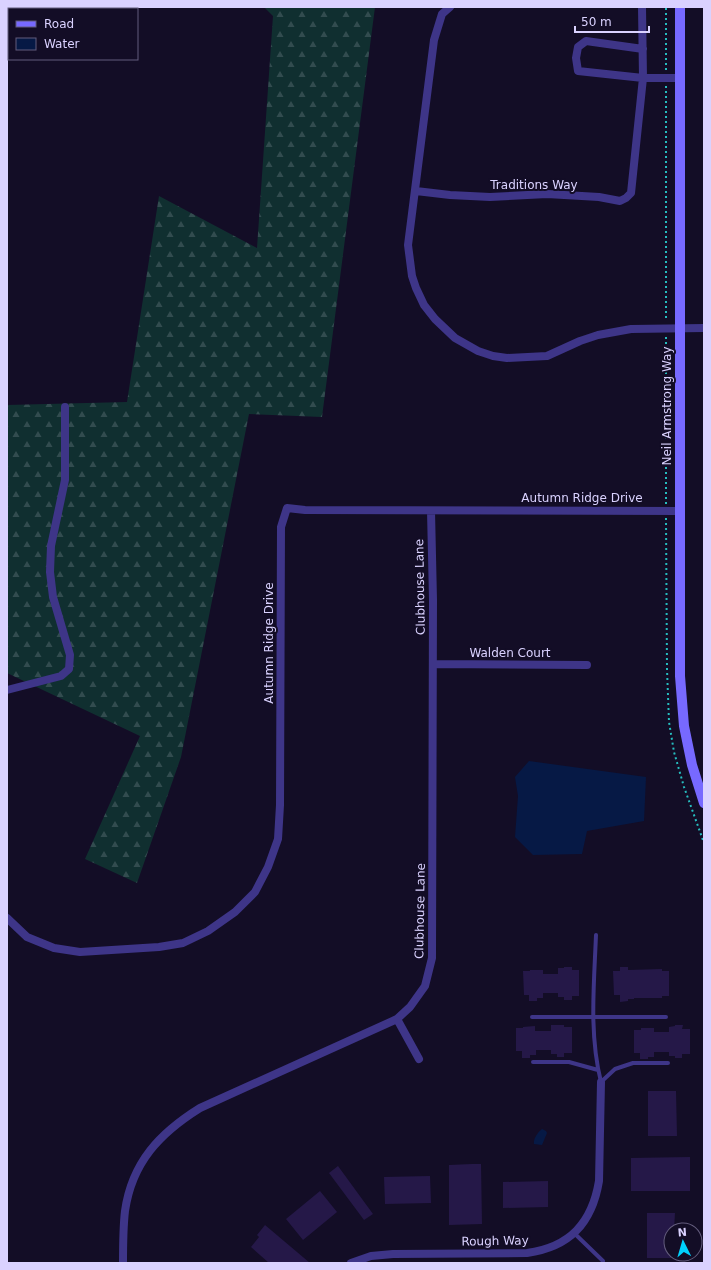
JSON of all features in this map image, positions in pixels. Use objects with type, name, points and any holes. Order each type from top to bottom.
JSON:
[{"type":"main road","name":"Neil Armstrong Way","points":[[680,7],[680,676],[684,726],[692,765],[704,803]]},
{"type":"street","points":[[450,7],[442,14],[434,40],[408,245],[412,276],[416,288],[424,305],[435,319],[455,338],[478,351],[507,358],[547,356],[580,341],[631,328],[704,328]]},
{"type":"street","name":"Traditions Way","points":[[416,191],[450,195],[490,197],[547,194],[599,197],[620,201],[626,198],[631,193],[644,78],[642,7]]},
{"type":"street","points":[[643,49],[586,41],[578,47],[576,58],[578,71],[644,78],[680,78]]},
{"type":"street","points":[[7,690],[61,676],[69,669],[70,655],[53,597],[50,572],[51,546],[65,480],[64,407]]},
{"type":"street","name":"Autumn Ridge Drive","points":[[7,918],[27,937],[54,948],[80,952],[159,947],[183,943],[208,931],[235,912],[255,892],[268,867],[278,839],[280,806],[281,527],[287,508],[305,510],[680,511]]},
{"type":"street","name":"Clubhouse Lane","points":[[123,1263],[124,1224],[128,1195],[139,1167],[151,1148],[166,1132],[200,1108],[397,1019],[410,1007],[425,986],[432,958],[434,600],[431,510]]},
{"type":"street","name":"Walden Court","points":[[433,664],[587,665]]},
{"type":"street","points":[[397,1019],[419,1059]]},
{"type":"street","name":"Rough Way","points":[[351,1263],[371,1256],[393,1254],[527,1253],[542,1251],[556,1246],[568,1238],[579,1228],[592,1210],[598,1188],[601,1082]]},
{"type":"lane","points":[[596,935],[593,1017],[595,1060],[601,1082],[615,1070],[633,1063],[668,1062]]},
{"type":"lane","points":[[532,1017],[666,1017]]},
{"type":"lane","points":[[533,1062],[569,1062],[598,1070]]},
{"type":"lane","points":[[574,1233],[603,1261]]},
{"type":"green space","points":[[264,7],[375,7],[322,417],[249,414],[181,757],[137,883],[85,859],[140,736],[7,673],[7,405],[127,402],[159,196],[257,248],[273,16]]},
{"type":"water","points":[[529,761],[646,777],[644,821],[587,831],[582,854],[533,855],[515,837],[518,796],[515,777]]},
{"type":"water","points":[[542,1129],[547,1133],[542,1145],[534,1144],[536,1136]]},
{"type":"building","points":[[572,967],[572,970],[579,970],[579,996],[572,996],[572,1000],[564,1000],[564,997],[558,997],[558,993],[543,993],[543,998],[537,998],[537,1001],[529,1001],[529,995],[524,995],[523,971],[543,970],[543,974],[558,974],[558,968]]},
{"type":"building","points":[[620,967],[628,967],[628,970],[662,969],[662,971],[669,971],[669,996],[662,996],[662,998],[634,998],[628,999],[628,1001],[620,1002],[620,995],[614,995],[613,971],[620,971]]},
{"type":"building","points":[[551,1025],[564,1025],[564,1027],[572,1027],[572,1053],[564,1053],[564,1057],[557,1057],[557,1054],[551,1054],[551,1050],[536,1050],[536,1055],[530,1055],[530,1058],[522,1058],[522,1051],[516,1051],[516,1028],[535,1026],[535,1031],[551,1031]]},
{"type":"building","points":[[683,1025],[682,1029],[690,1029],[690,1054],[682,1054],[682,1058],[675,1058],[675,1056],[669,1056],[669,1052],[654,1052],[654,1057],[640,1059],[640,1053],[634,1053],[634,1030],[641,1030],[641,1028],[654,1028],[654,1032],[669,1032],[669,1027]]},
{"type":"building","points":[[648,1091],[676,1091],[677,1136],[648,1136]]},
{"type":"building","points":[[690,1157],[690,1191],[631,1191],[631,1158]]},
{"type":"building","points":[[481,1164],[482,1224],[449,1225],[449,1165]]},
{"type":"building","points":[[338,1166],[373,1214],[364,1220],[329,1173]]},
{"type":"building","points":[[430,1176],[431,1203],[385,1204],[384,1177]]},
{"type":"building","points":[[548,1181],[548,1207],[503,1208],[503,1182]]},
{"type":"building","points":[[320,1191],[337,1212],[303,1240],[286,1219]]},
{"type":"building","points":[[647,1213],[675,1213],[674,1222],[663,1222],[663,1258],[647,1258]]},
{"type":"building","points":[[265,1225],[310,1263],[269,1263],[251,1247],[259,1237],[257,1235]]}]
